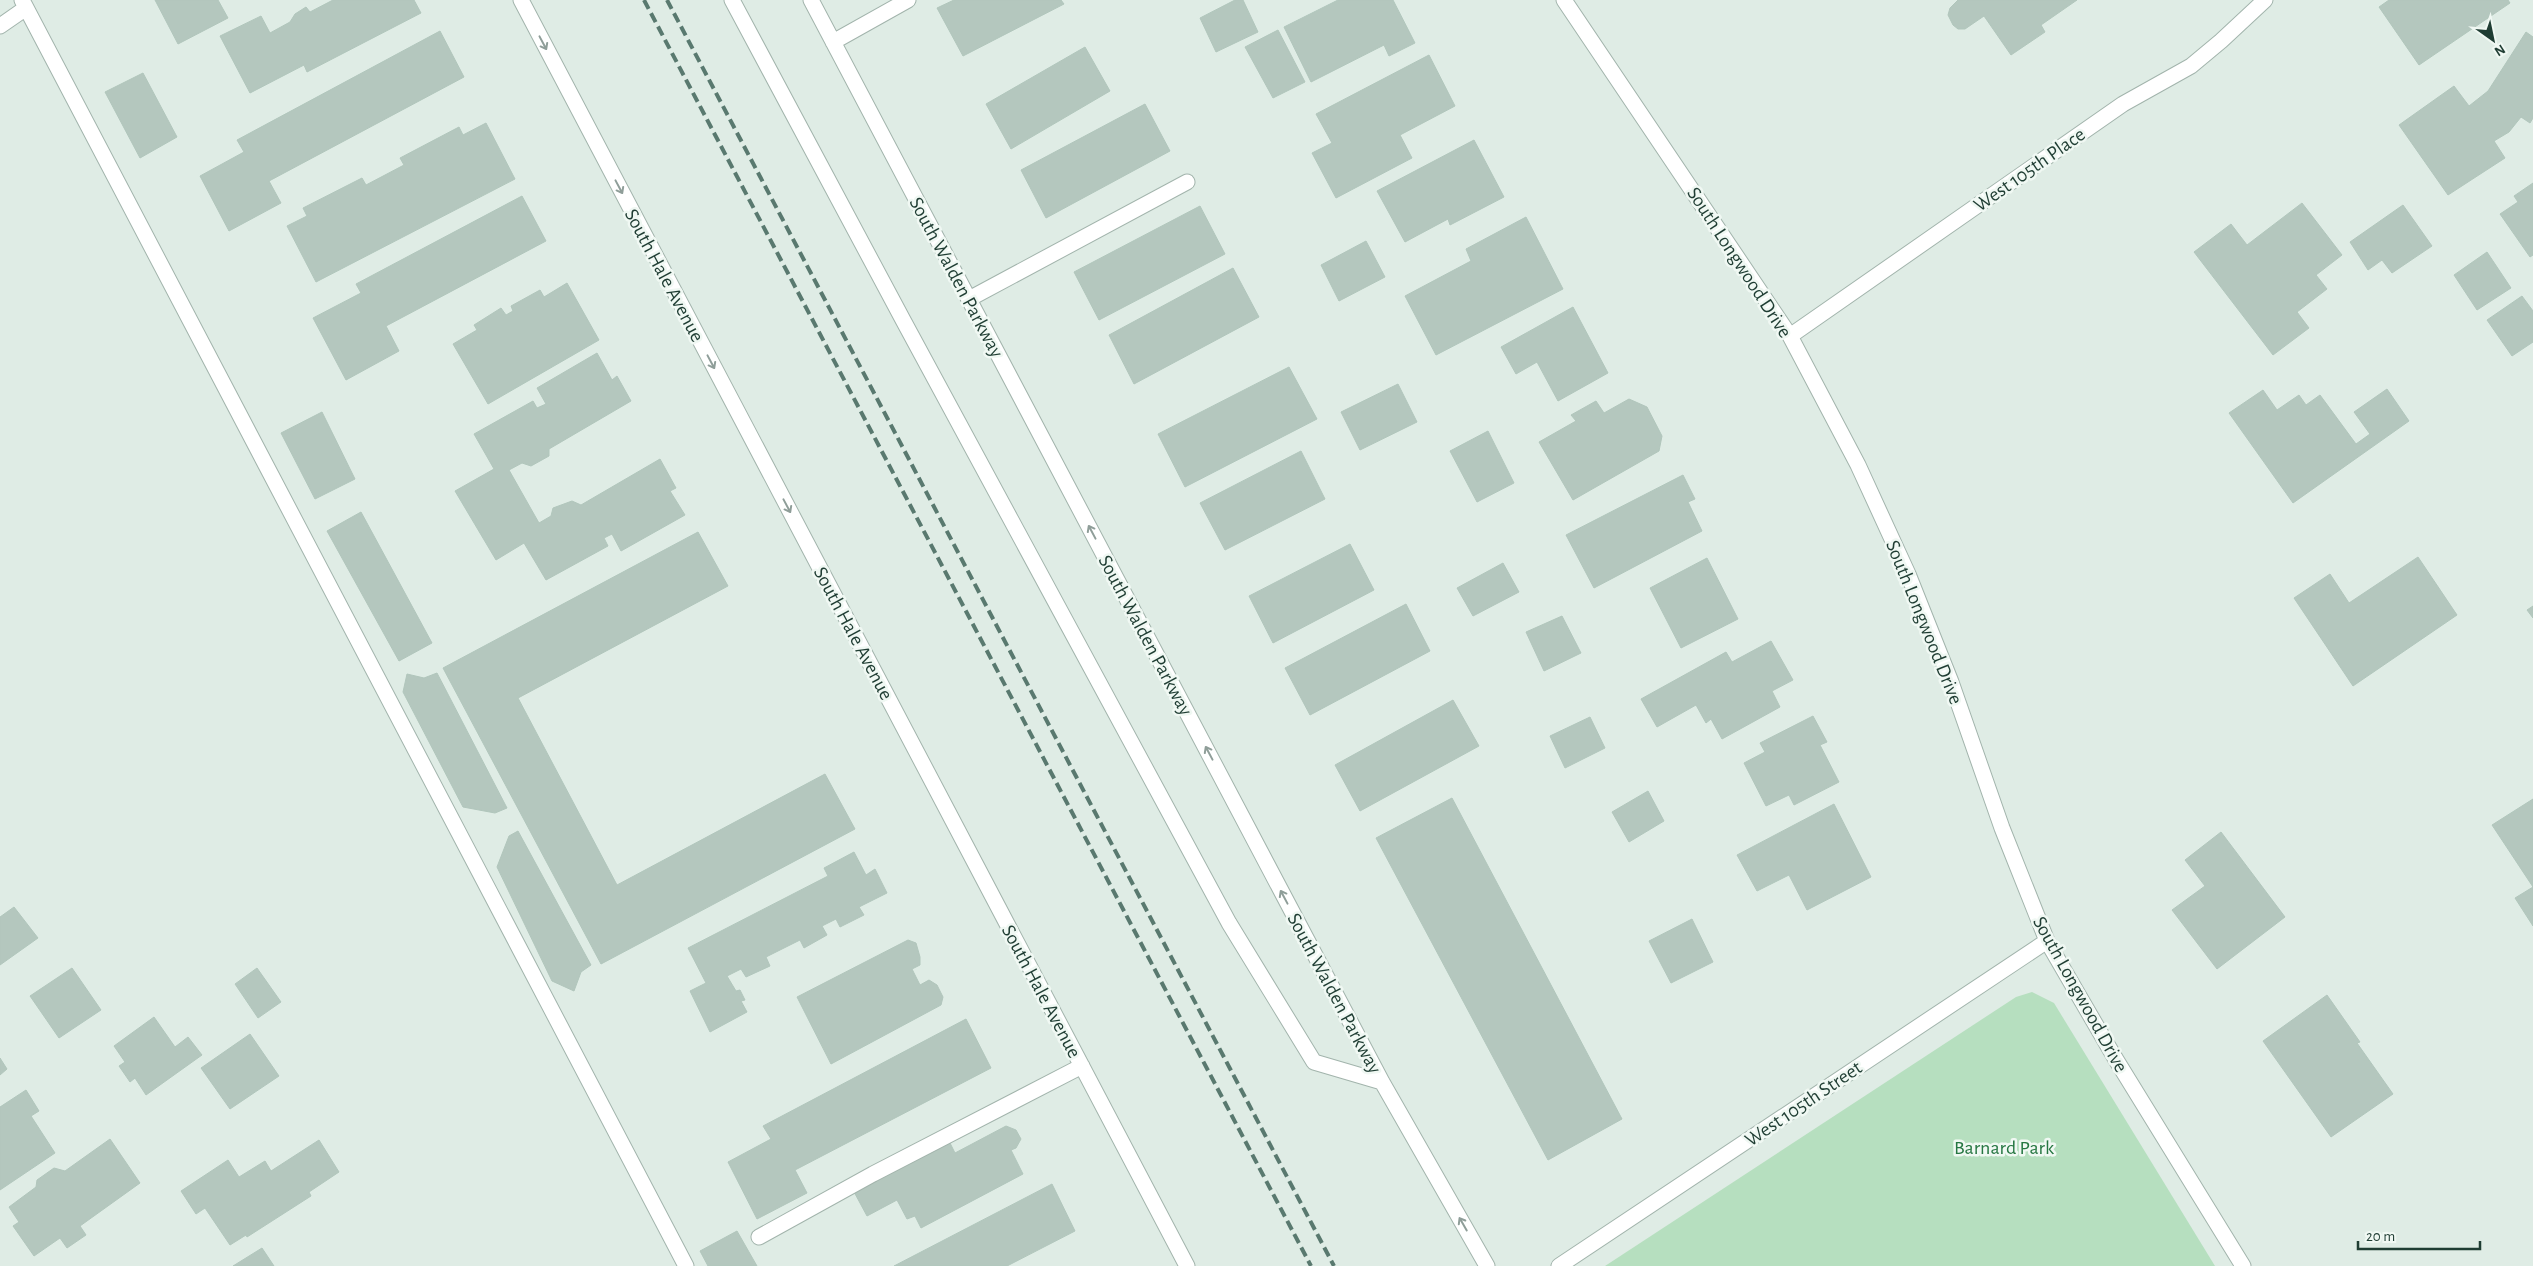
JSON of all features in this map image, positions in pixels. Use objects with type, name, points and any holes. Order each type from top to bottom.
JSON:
[{"type":"street","name":"South Hale Avenue","points":[[521,0],[1187,1266]]},
{"type":"street","points":[[732,0],[1228,923],[1314,1062],[1382,1082]]},
{"type":"street","name":"South Walden Parkway","points":[[811,0],[1382,1082],[1487,1266]]},
{"type":"street","points":[[833,42],[908,0]]},
{"type":"street","name":"South Longwood Drive","points":[[1564,0],[1790,336],[1858,465],[1908,574],[1951,682],[2002,828],[2047,941],[2115,1058],[2243,1266]]},
{"type":"street","name":"West 105th Place","points":[[1790,336],[2123,104],[2190,66],[2221,42],[2265,0]]},
{"type":"street","points":[[0,26],[24,4],[686,1266]]},
{"type":"street","points":[[969,299],[1187,182]]},
{"type":"street","name":"West 105th Street","points":[[1560,1266],[2047,941]]},
{"type":"street","points":[[759,1237],[915,1151],[1082,1066]]},
{"type":"green space","name":"Barnard Park","points":[[2032,992],[2054,1003],[2215,1266],[1605,1266],[2016,997]]},
{"type":"building","points":[[155,0],[218,0],[228,18],[178,44]]},
{"type":"building","points":[[333,0],[414,0],[421,13],[307,72],[304,65],[250,93],[220,36],[261,16],[270,33],[290,22],[295,14],[306,7],[310,12]]},
{"type":"building","points":[[954,0],[1061,0],[1064,4],[963,56],[937,8]]},
{"type":"building","points":[[1235,0],[1243,0],[1258,32],[1216,52],[1200,18]]},
{"type":"building","points":[[1338,0],[1393,0],[1415,43],[1389,56],[1384,45],[1311,82],[1284,27]]},
{"type":"building","points":[[1958,0],[2077,0],[2041,25],[2045,32],[2011,55],[1984,16],[1965,29],[1958,29],[1953,25],[1948,15],[1950,8]]},
{"type":"building","points":[[2389,0],[2508,0],[2510,3],[2419,65],[2379,7]]},
{"type":"building","points":[[1278,30],[1305,82],[1273,98],[1245,47]]},
{"type":"building","points":[[440,31],[464,77],[269,181],[281,203],[229,231],[200,176],[244,152],[237,140]]},
{"type":"building","points":[[2526,32],[2533,37],[2533,118],[2530,123],[2521,117],[2509,132],[2494,141],[2505,158],[2448,195],[2399,125],[2454,86],[2469,106],[2488,91]]},
{"type":"building","points":[[1085,47],[1110,91],[1011,149],[986,104]]},
{"type":"building","points":[[1429,55],[1455,106],[1400,135],[1412,158],[1336,198],[1312,153],[1332,143],[1316,114]]},
{"type":"building","points":[[143,73],[177,137],[140,158],[105,92]]},
{"type":"building","points":[[1145,104],[1170,151],[1046,218],[1021,170]]},
{"type":"building","points":[[486,123],[515,179],[316,282],[287,226],[307,216],[303,208],[362,178],[366,185],[404,165],[400,158],[459,127],[463,135]]},
{"type":"building","points":[[1474,140],[1504,197],[1450,225],[1448,219],[1405,242],[1377,191]]},
{"type":"building","points":[[2533,183],[2533,255],[2530,257],[2500,214],[2518,202],[2514,196]]},
{"type":"building","points":[[522,196],[546,241],[386,326],[399,351],[346,380],[313,318],[361,293],[356,284]]},
{"type":"building","points":[[2302,203],[2342,255],[2316,275],[2327,289],[2297,312],[2309,328],[2273,355],[2194,252],[2231,224],[2247,245]]},
{"type":"building","points":[[2403,205],[2432,246],[2392,273],[2382,260],[2368,270],[2350,242]]},
{"type":"building","points":[[1200,206],[1225,254],[1099,320],[1074,272]]},
{"type":"building","points":[[1526,217],[1563,289],[1436,355],[1405,296],[1471,261],[1466,249]]},
{"type":"building","points":[[1366,241],[1385,277],[1339,301],[1321,265]]},
{"type":"building","points":[[2487,252],[2511,288],[2477,310],[2454,275]]},
{"type":"building","points":[[1233,268],[1259,317],[1134,384],[1109,335]]},
{"type":"building","points":[[567,283],[599,340],[488,404],[453,344],[477,330],[474,325],[501,308],[506,315],[513,311],[511,306],[540,290],[544,297]]},
{"type":"building","points":[[2522,296],[2533,311],[2533,342],[2512,356],[2487,320]]},
{"type":"building","points":[[1573,307],[1608,373],[1558,401],[1537,362],[1516,374],[1501,347]]},
{"type":"building","points":[[597,353],[612,380],[617,376],[631,401],[549,449],[549,456],[531,466],[522,463],[509,470],[539,523],[551,516],[553,508],[572,501],[581,505],[660,459],[676,488],[670,491],[685,515],[621,551],[612,534],[604,538],[608,546],[546,580],[524,543],[496,560],[455,491],[494,469],[474,434],[533,401],[537,408],[546,404],[537,388]]},
{"type":"building","points":[[1289,367],[1317,419],[1185,487],[1158,434]]},
{"type":"building","points":[[1398,384],[1417,422],[1360,450],[1341,412]]},
{"type":"building","points":[[2387,389],[2409,421],[2293,503],[2229,413],[2263,390],[2277,410],[2299,395],[2306,405],[2320,395],[2356,444],[2370,434],[2354,412]]},
{"type":"building","points":[[1629,399],[1647,407],[1662,436],[1659,451],[1573,500],[1539,442],[1576,421],[1571,415],[1596,401],[1604,413]]},
{"type":"building","points":[[322,412],[355,479],[315,499],[281,433]]},
{"type":"building","points":[[1488,431],[1514,483],[1477,502],[1450,451]]},
{"type":"building","points":[[1301,451],[1325,499],[1225,550],[1200,503]]},
{"type":"building","points":[[1683,475],[1695,499],[1688,502],[1702,531],[1594,588],[1566,535]]},
{"type":"building","points":[[361,512],[432,643],[399,661],[327,531]]},
{"type":"building","points":[[698,532],[728,586],[518,698],[617,885],[825,774],[855,829],[601,964],[443,668]]},
{"type":"building","points":[[1350,544],[1374,590],[1273,643],[1249,596]]},
{"type":"building","points":[[2418,557],[2457,615],[2353,686],[2294,598],[2330,574],[2349,603]]},
{"type":"building","points":[[1707,558],[1738,619],[1681,648],[1650,588]]},
{"type":"building","points":[[1503,563],[1519,592],[1473,616],[1457,588]]},
{"type":"building","points":[[1406,604],[1430,651],[1310,715],[1285,668]]},
{"type":"building","points":[[2533,606],[2533,618],[2527,610]]},
{"type":"building","points":[[1562,616],[1581,653],[1544,671],[1526,632]]},
{"type":"building","points":[[1771,641],[1793,680],[1772,691],[1780,707],[1722,739],[1711,719],[1706,723],[1696,705],[1657,727],[1641,699],[1726,652],[1732,662]]},
{"type":"building","points":[[437,673],[507,808],[495,813],[463,807],[403,692],[407,674],[424,678]]},
{"type":"building","points":[[1453,700],[1479,746],[1360,811],[1335,765]]},
{"type":"building","points":[[1813,716],[1827,742],[1820,745],[1839,782],[1794,805],[1789,795],[1766,806],[1744,763],[1765,752],[1760,743]]},
{"type":"building","points":[[1590,717],[1605,748],[1565,768],[1550,736]]},
{"type":"building","points":[[1648,791],[1664,821],[1629,842],[1612,812]]},
{"type":"building","points":[[1452,798],[1622,1119],[1548,1160],[1376,838]]},
{"type":"building","points":[[2533,799],[2533,887],[2492,825]]},
{"type":"building","points":[[1834,804],[1871,877],[1807,910],[1789,875],[1757,891],[1737,855]]},
{"type":"building","points":[[518,831],[591,965],[581,972],[574,991],[552,981],[497,867],[509,836]]},
{"type":"building","points":[[2221,832],[2285,917],[2217,969],[2172,910],[2205,886],[2185,860]]},
{"type":"building","points":[[854,852],[866,875],[875,869],[887,893],[859,907],[864,915],[840,927],[836,919],[822,926],[827,935],[804,948],[800,940],[766,957],[770,966],[746,977],[741,969],[727,976],[736,991],[740,990],[745,1000],[741,1001],[747,1012],[710,1032],[690,991],[706,983],[688,948],[828,876],[824,868]]},
{"type":"building","points":[[2533,887],[2533,926],[2515,898]]},
{"type":"building","points":[[14,907],[38,938],[0,965],[0,917]]},
{"type":"building","points":[[1692,919],[1713,962],[1671,983],[1649,941]]},
{"type":"building","points":[[908,940],[916,943],[920,957],[920,965],[912,969],[920,985],[929,980],[937,985],[943,997],[941,1005],[831,1064],[797,997]]},
{"type":"building","points":[[72,968],[101,1010],[59,1038],[30,996]]},
{"type":"building","points":[[257,968],[281,1002],[258,1018],[235,984]]},
{"type":"building","points":[[2327,995],[2360,1042],[2357,1043],[2393,1094],[2331,1137],[2263,1041]]},
{"type":"building","points":[[154,1017],[175,1047],[188,1037],[202,1055],[146,1095],[135,1078],[130,1082],[119,1066],[125,1062],[114,1046]]},
{"type":"building","points":[[966,1019],[991,1068],[795,1170],[807,1193],[757,1219],[728,1162],[771,1139],[763,1126]]},
{"type":"building","points":[[250,1034],[279,1076],[230,1109],[201,1068]]},
{"type":"building","points":[[0,1058],[7,1069],[0,1075]]},
{"type":"building","points":[[26,1090],[39,1111],[31,1116],[55,1153],[0,1190],[0,1107]]},
{"type":"building","points":[[1006,1126],[1016,1130],[1021,1139],[1016,1148],[1011,1150],[1023,1174],[921,1228],[915,1216],[907,1219],[897,1200],[867,1216],[853,1190],[948,1139],[955,1153]]},
{"type":"building","points":[[110,1139],[140,1183],[80,1226],[86,1235],[67,1248],[60,1238],[34,1256],[13,1226],[19,1222],[9,1207],[36,1187],[37,1180],[54,1168],[65,1171]]},
{"type":"building","points":[[319,1140],[339,1172],[309,1192],[311,1196],[247,1237],[246,1235],[230,1245],[205,1208],[196,1214],[181,1191],[228,1160],[239,1177],[265,1161],[271,1171]]},
{"type":"building","points":[[1052,1184],[1075,1231],[1007,1266],[894,1266]]},
{"type":"building","points":[[737,1231],[757,1266],[708,1266],[700,1251]]},
{"type":"building","points":[[262,1248],[274,1266],[233,1266]]},
{"type":"railway","points":[[644,0],[1311,1266]]},
{"type":"railway","points":[[667,0],[1334,1266]]}]
